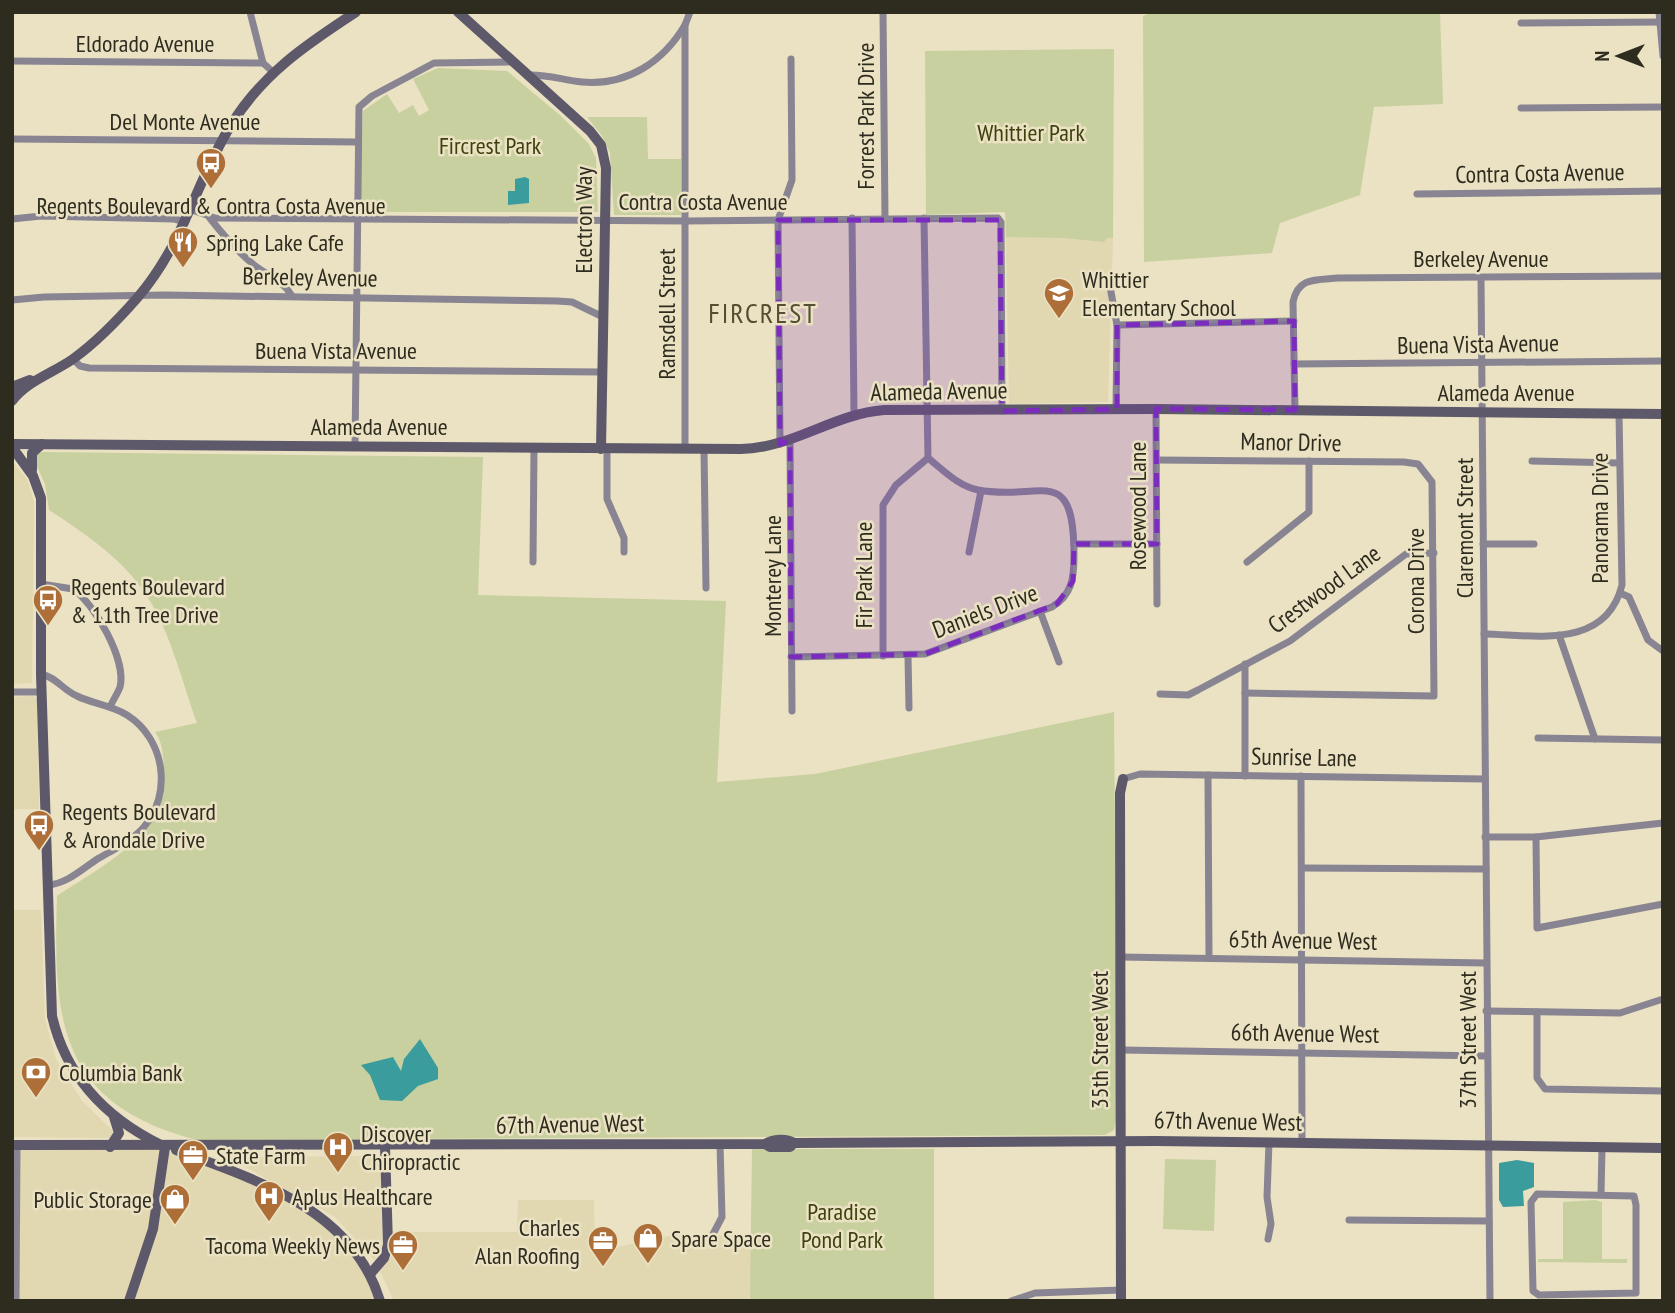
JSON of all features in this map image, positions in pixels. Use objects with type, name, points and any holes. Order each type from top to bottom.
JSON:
[{"type":"street","points":[[250,12],[264,63],[273,72]]},
{"type":"street","points":[[12,401],[24,388],[73,359],[103,335],[139,296],[162,265],[186,222],[223,140],[244,106],[273,72],[316,37],[356,12]]},
{"type":"street","name":"Electron Way","points":[[458,12],[601,145],[606,168],[602,372],[604,448]]},
{"type":"street","name":"Ramsdell Street","points":[[685,449],[685,25],[690,12]]},
{"type":"street","name":"Forrest Park Drive","points":[[883,12],[885,218]]},
{"type":"street","points":[[1659,12],[1663,57]]},
{"type":"street","points":[[1521,23],[1661,22]]},
{"type":"street","points":[[528,75],[592,82],[625,77],[647,66],[666,51],[685,25]]},
{"type":"street","name":"Monterey Lane","points":[[791,59],[792,180],[778,220],[792,711]]},
{"type":"street","name":"Eldorado Avenue","points":[[12,61],[264,63]]},
{"type":"street","points":[[355,447],[357,142],[361,104],[434,63],[512,62]]},
{"type":"street","points":[[1521,108],[1663,107]]},
{"type":"street","name":"Del Monte Avenue","points":[[12,139],[357,142]]},
{"type":"street","name":"Contra Costa Avenue","points":[[1417,194],[1663,191]]},
{"type":"street","name":"Contra Costa Avenue","points":[[192,210],[208,216],[356,219],[686,221],[996,218],[1000,219],[1001,224],[1002,411]]},
{"type":"street","points":[[208,216],[237,250],[256,267],[285,283],[292,296]]},
{"type":"street","points":[[12,219],[147,218],[186,222]]},
{"type":"street","points":[[852,218],[855,414]]},
{"type":"street","points":[[924,218],[928,458]]},
{"type":"street","name":"Berkeley Avenue","points":[[1294,321],[1294,297],[1301,284],[1338,278],[1663,276]]},
{"type":"street","name":"Claremont Street","points":[[1481,278],[1485,779]]},
{"type":"street","points":[[1109,281],[1117,325],[1116,409]]},
{"type":"street","name":"Berkeley Avenue","points":[[12,300],[44,297],[292,296],[572,302],[603,317]]},
{"type":"street","points":[[1117,325],[1294,321],[1295,410]]},
{"type":"street","name":"Buena Vista Avenue","points":[[73,359],[80,366],[89,368],[602,372]]},
{"type":"street","name":"Buena Vista Avenue","points":[[1294,364],[1663,361]]},
{"type":"street","points":[[12,387],[53,371]]},
{"type":"street","name":"Alameda Avenue","points":[[12,445],[752,449],[785,443],[855,414],[884,410],[1156,409],[1663,414]]},
{"type":"street","name":"Rosewood Lane","points":[[1156,409],[1157,604]]},
{"type":"street","name":"Panorama Drive","points":[[1484,634],[1578,634],[1595,626],[1608,614],[1620,593],[1619,414]]},
{"type":"street","points":[[42,444],[32,453],[30,464],[41,498],[41,674],[51,1006],[56,1032],[65,1056],[85,1089],[114,1117],[165,1147],[257,1183],[310,1209],[348,1240],[371,1273],[380,1301]]},
{"type":"street","points":[[12,445],[33,476]]},
{"type":"street","points":[[533,562],[534,448]]},
{"type":"street","points":[[604,448],[607,499],[624,538],[624,552]]},
{"type":"street","points":[[704,449],[706,588]]},
{"type":"street","name":"Daniels Drive","points":[[791,657],[908,656],[932,652],[1057,604],[1070,588],[1074,544],[1073,514],[1057,494],[981,491],[958,482],[928,458]]},
{"type":"street","name":"Fir Park Lane","points":[[883,656],[883,505],[896,485],[928,458]]},
{"type":"street","name":"Manor Drive","points":[[1157,460],[1404,462],[1418,464],[1423,469]]},
{"type":"street","points":[[1247,562],[1309,512],[1309,461]]},
{"type":"street","points":[[1532,461],[1619,463]]},
{"type":"street","name":"Corona Drive","points":[[1245,692],[1434,696],[1433,489],[1423,469]]},
{"type":"street","points":[[970,552],[981,491]]},
{"type":"street","points":[[1074,544],[1157,544]]},
{"type":"street","points":[[1483,544],[1534,544]]},
{"type":"street","name":"Crestwood Lane","points":[[1160,694],[1188,695],[1290,641],[1406,554],[1434,553]]},
{"type":"street","points":[[41,584],[73,589],[102,625],[115,652],[120,681],[110,707]]},
{"type":"street","points":[[1620,593],[1629,597],[1648,640],[1663,651]]},
{"type":"street","points":[[1041,611],[1059,662]]},
{"type":"street","points":[[1559,635],[1595,739]]},
{"type":"street","points":[[908,656],[909,708]]},
{"type":"street","points":[[1245,664],[1245,776]]},
{"type":"street","points":[[41,674],[51,676],[76,696],[110,707],[140,726],[154,748],[161,766],[159,800],[150,818],[133,838],[63,881],[48,885]]},
{"type":"street","points":[[12,692],[42,692]]},
{"type":"street","points":[[1538,738],[1663,740]]},
{"type":"street","name":"Sunrise Lane","points":[[1123,779],[1140,774],[1485,779]]},
{"type":"street","points":[[1208,775],[1209,958]]},
{"type":"street","points":[[1301,776],[1302,1143]]},
{"type":"street","name":"35th Street West","points":[[1121,1295],[1120,793],[1123,779]]},
{"type":"street","name":"37th Street West","points":[[1485,779],[1490,1301]]},
{"type":"street","points":[[1485,837],[1536,837],[1663,823]]},
{"type":"street","points":[[1536,837],[1537,928],[1663,904]]},
{"type":"street","points":[[1301,867],[1486,869]]},
{"type":"street","name":"65th Avenue West","points":[[1120,957],[1486,963]]},
{"type":"street","points":[[1486,1011],[1620,1013],[1663,999]]},
{"type":"street","points":[[1537,1012],[1537,1078],[1545,1089],[1663,1091]]},
{"type":"street","name":"66th Avenue West","points":[[1122,1050],[1487,1056]]},
{"type":"street","points":[[110,1147],[119,1133],[114,1117]]},
{"type":"street","name":"67th Avenue West","points":[[15,1145],[385,1147],[765,1144],[780,1140],[794,1143],[1120,1141],[1663,1148]]},
{"type":"street","points":[[1268,1239],[1271,1224],[1267,1197],[1269,1142]]},
{"type":"street","points":[[712,1236],[719,1224],[722,1209],[720,1144]]},
{"type":"street","points":[[15,1145],[16,1301]]},
{"type":"street","points":[[128,1301],[153,1229],[165,1147]]},
{"type":"street","points":[[371,1273],[384,1258],[388,1245],[385,1147]]},
{"type":"street","points":[[1601,1194],[1602,1148]]},
{"type":"street","points":[[1601,1194],[1630,1194],[1636,1199],[1636,1292],[1628,1296],[1536,1293],[1532,1288],[1532,1198],[1537,1195],[1601,1194]]},
{"type":"street","points":[[1349,1220],[1489,1221]]},
{"type":"street","points":[[1013,1299],[1035,1293],[1121,1295]]},
{"type":"highlighted area","points":[[778,220],[1000,220],[1002,411],[1117,409],[1117,325],[1294,321],[1295,410],[1156,409],[1157,544],[1074,544],[1073,581],[1057,604],[925,654],[791,657],[790,441],[780,444]]},
{"type":"shaded area","name":"Whittier Elementary School","points":[[1006,237],[1113,238],[1108,402],[1009,404]]},
{"type":"shaded area","points":[[12,461],[27,479],[34,502],[32,683],[12,684]]},
{"type":"shaded area","points":[[34,696],[37,700],[39,809],[12,809],[12,697]]},
{"type":"shaded area","points":[[12,910],[41,910],[45,1019],[56,1059],[82,1101],[113,1131],[110,1138],[14,1137]]},
{"type":"shaded area","points":[[12,1145],[165,1147],[257,1183],[336,1228],[380,1301],[12,1301]]},
{"type":"shaded area","points":[[377,1156],[381,1166],[382,1244],[379,1255],[374,1260],[335,1217],[227,1157]]},
{"type":"shaded area","points":[[518,1200],[594,1200],[595,1247],[617,1247],[670,1236],[752,1235],[750,1301],[394,1301],[380,1271],[393,1253],[393,1232],[517,1232]]},
{"type":"green space","points":[[1152,12],[1440,12],[1443,104],[1374,107],[1360,195],[1280,223],[1272,253],[1144,262],[1143,16]]},
{"type":"green space","name":"Whittier Park","points":[[1114,49],[1113,238],[1107,238],[1104,242],[1006,237],[1005,212],[926,215],[925,51]]},
{"type":"green space","name":"Fircrest Park","points":[[438,68],[507,71],[561,116],[589,144],[596,158],[598,212],[360,212],[363,111],[387,94],[399,113],[413,105],[419,116],[429,110],[413,79]]},
{"type":"green space","points":[[587,117],[647,117],[648,159],[681,159],[681,215],[614,215],[610,153],[602,136]]},
{"type":"green space","points":[[42,452],[483,457],[478,595],[726,601],[717,782],[815,774],[1114,712],[1117,1116],[1114,1130],[1105,1135],[197,1140],[151,1124],[116,1104],[91,1080],[74,1052],[63,1019],[56,941],[57,896],[130,845],[145,830],[156,812],[163,792],[164,769],[161,745],[155,732],[197,723],[168,638],[143,590],[112,556],[49,510],[45,484],[35,462],[36,455]]},
{"type":"green space","name":"Paradise Pond Park","points":[[752,1149],[934,1149],[934,1301],[750,1301]]},
{"type":"green space","points":[[1165,1159],[1216,1160],[1214,1231],[1163,1229]]},
{"type":"green space","points":[[1563,1202],[1602,1202],[1602,1259],[1627,1259],[1627,1263],[1538,1262],[1538,1259],[1563,1259]]},
{"type":"water","points":[[515,179],[529,179],[529,203],[508,205],[508,191],[515,191]]},
{"type":"water","points":[[420,1039],[438,1068],[438,1079],[418,1086],[402,1101],[380,1100],[370,1075],[361,1065],[393,1057],[401,1071],[404,1059]]},
{"type":"water","points":[[1517,1160],[1534,1163],[1534,1187],[1523,1191],[1524,1206],[1503,1207],[1499,1200],[1499,1163]]},
{"type":"place","name":"Regents Boulevard & Contra Costa Avenue","points":[[211,190]]},
{"type":"place","name":"Spring Lake Cafe","points":[[183,269]]},
{"type":"place","name":"Whittier Elementary School","points":[[1059,320]]},
{"type":"place","name":"Regents Boulevard & 11th Tree Drive","points":[[48,627]]},
{"type":"place","name":"Regents Boulevard & Arondale Drive","points":[[39,852]]},
{"type":"place","name":"Columbia Bank","points":[[36,1099]]},
{"type":"place","name":"Discover Chiropractic","points":[[338,1174]]},
{"type":"place","name":"State Farm","points":[[193,1182]]},
{"type":"place","name":"Aplus Healthcare","points":[[269,1223]]},
{"type":"place","name":"Public Storage","points":[[175,1226]]},
{"type":"place","name":"Spare Space","points":[[648,1265]]},
{"type":"place","name":"Charles Alan Roofing","points":[[603,1268]]},
{"type":"place","name":"Tacoma Weekly News","points":[[403,1272]]},
{"type":"district","name":"FIRCREST","points":[[763,312]]}]
